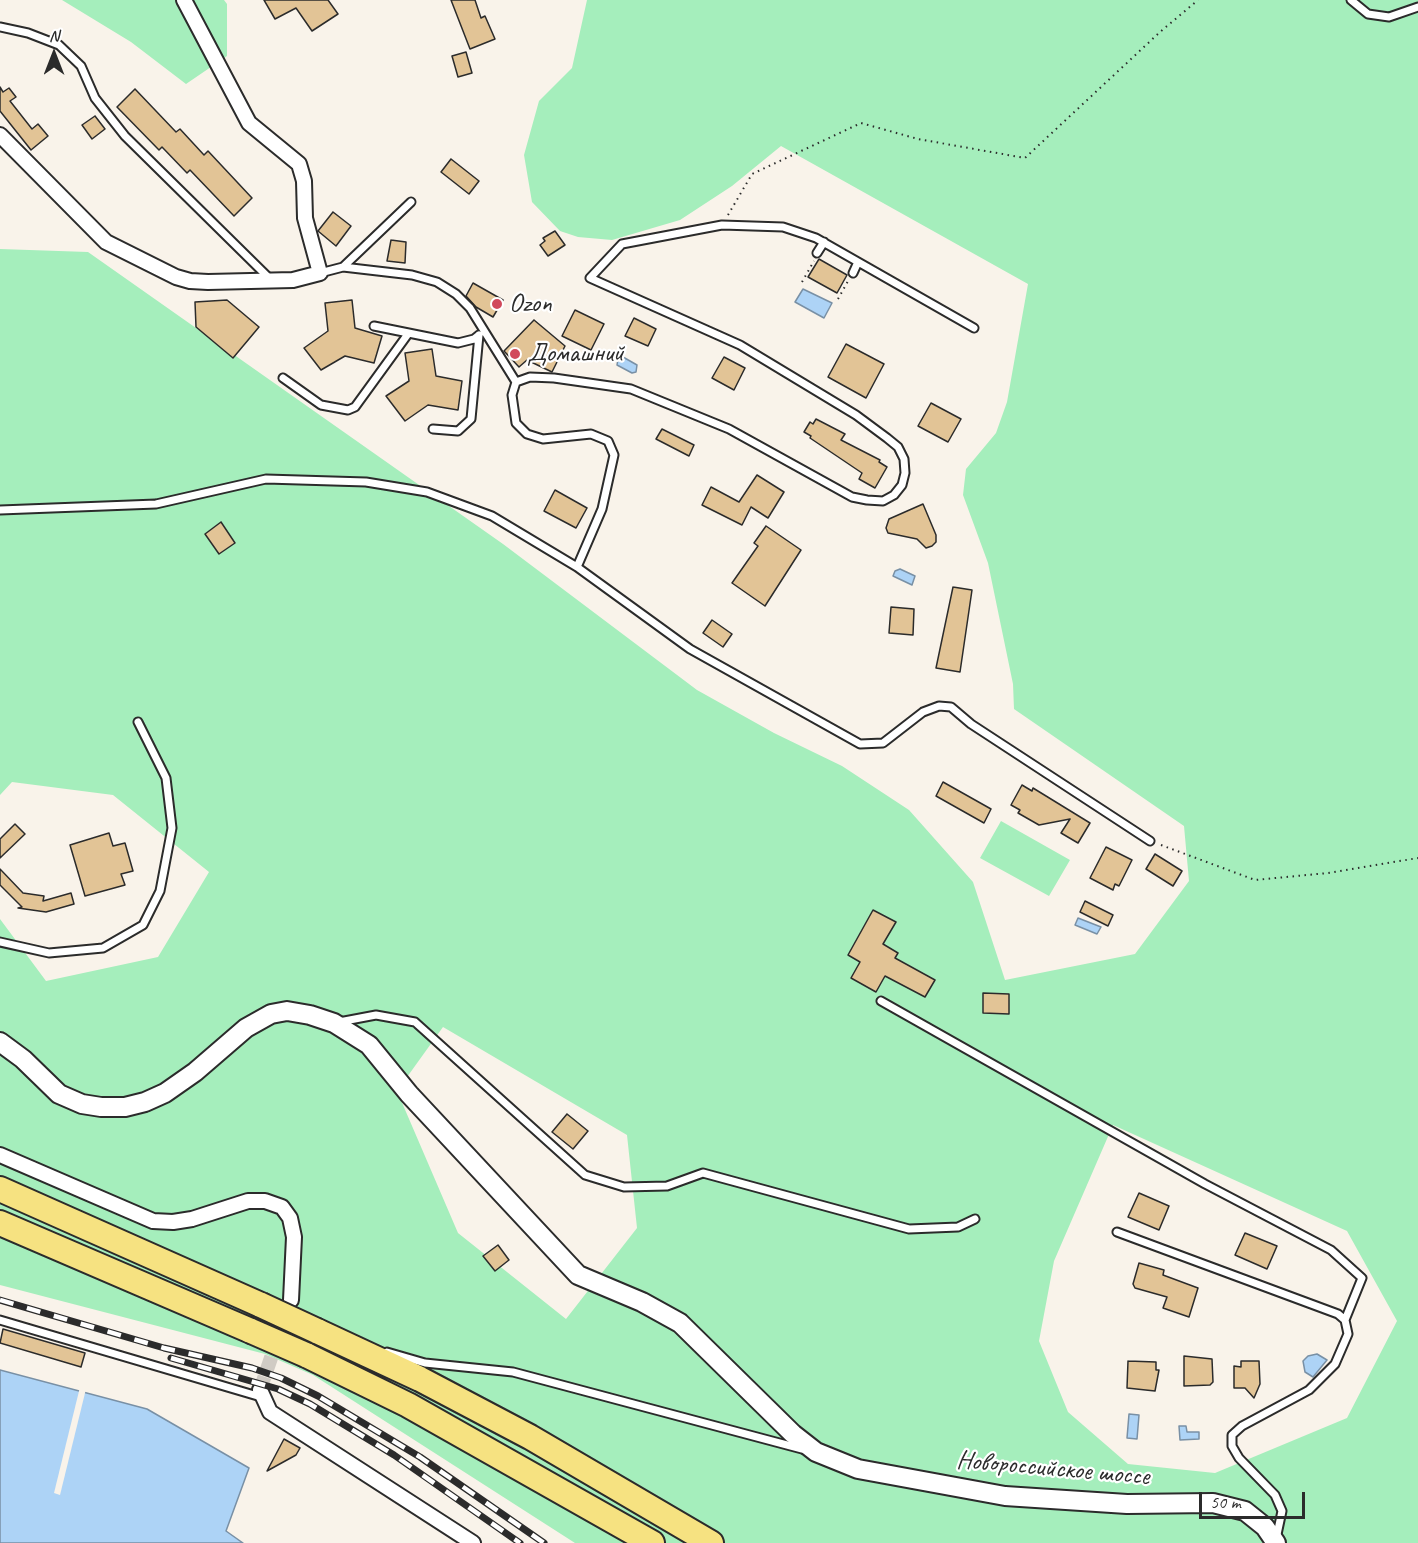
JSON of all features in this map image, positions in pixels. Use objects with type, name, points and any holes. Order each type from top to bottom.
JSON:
[{"type":"highway","points":[[0,1189],[261,1305],[420,1379],[530,1437],[711,1543]]},
{"type":"highway","points":[[0,1223],[306,1355],[408,1405],[652,1543]]},
{"type":"street","points":[[0,135],[106,242],[134,258],[190,281],[293,280],[320,273],[305,218],[304,181],[299,164],[249,123],[184,0]]},
{"type":"street","name":"Новороссийское шоссе","points":[[0,1042],[23,1059],[59,1094],[82,1104],[125,1107],[145,1102],[165,1093],[195,1072],[246,1028],[271,1014],[286,1011],[310,1015],[334,1023],[369,1045],[409,1094],[578,1275],[642,1302],[680,1323],[793,1434],[816,1452],[858,1469],[1005,1496],[1127,1504],[1213,1503],[1245,1511],[1265,1527],[1276,1542]]},
{"type":"street","points":[[0,1155],[153,1221],[173,1222],[192,1219],[248,1201],[265,1201],[282,1208],[290,1218],[294,1237],[291,1300]]},
{"type":"street","points":[[261,1394],[270,1412],[473,1543]]},
{"type":"lane","points":[[1351,0],[1368,14],[1389,17],[1418,6]]},
{"type":"lane","points":[[0,27],[28,33],[58,45],[74,59],[81,66],[95,98],[125,135],[270,279]]},
{"type":"lane","points":[[343,267],[411,202]]},
{"type":"lane","points":[[516,382],[530,377],[554,378],[631,390],[729,429],[852,497],[883,501],[894,495],[902,485],[905,473],[904,459],[898,447],[856,415],[740,345],[590,278],[622,244],[722,225],[783,227],[824,242],[974,328]]},
{"type":"lane","points":[[818,253],[824,242]]},
{"type":"lane","points":[[853,273],[858,262]]},
{"type":"lane","points":[[320,273],[343,267],[412,275],[437,282],[456,294],[470,308],[481,334],[495,346],[516,382],[512,395],[516,423],[527,434],[543,439],[591,434],[608,441],[614,455],[602,508],[577,567]]},
{"type":"lane","points":[[374,326],[458,343],[474,339],[481,334]]},
{"type":"lane","points":[[283,378],[321,405],[348,410],[355,407],[408,334]]},
{"type":"lane","points":[[434,429],[458,431],[471,419],[481,334]]},
{"type":"lane","points":[[0,510],[156,504],[266,479],[366,482],[427,492],[492,516],[577,567],[690,649],[860,744],[883,743],[923,712],[939,706],[951,707],[971,724],[1149,841]]},
{"type":"lane","points":[[0,942],[49,953],[103,948],[143,925],[160,891],[172,828],[166,778],[138,722]]},
{"type":"lane","points":[[881,1000],[1205,1184],[1331,1251],[1362,1278],[1345,1320]]},
{"type":"lane","points":[[334,1023],[376,1015],[415,1022],[585,1175],[624,1187],[668,1186],[703,1173],[909,1229],[958,1227],[975,1219]]},
{"type":"lane","points":[[1116,1232],[1338,1314],[1345,1320],[1348,1328],[1344,1347],[1335,1364],[1309,1390],[1242,1426],[1232,1435],[1232,1446],[1239,1458],[1275,1495],[1282,1511],[1276,1542]]},
{"type":"lane","points":[[0,1320],[261,1394]]},
{"type":"lane","points":[[317,1331],[371,1347]]},
{"type":"lane","points":[[382,1350],[425,1363],[513,1372],[816,1452]]},
{"type":"path","points":[[722,225],[752,174],[861,123],[918,139],[1025,158],[1160,32],[1198,0]]},
{"type":"path","points":[[802,282],[818,253]]},
{"type":"path","points":[[838,299],[853,273]]},
{"type":"path","points":[[1149,841],[1255,880],[1328,873],[1418,858]]},
{"type":"green space","points":[[62,0],[224,0],[227,4],[227,56],[186,84],[131,42]]},
{"type":"green space","points":[[587,0],[1418,0],[1418,1543],[575,1543],[313,1375],[265,1354],[0,1285],[0,919],[46,981],[158,957],[209,872],[113,795],[12,782],[0,795],[0,249],[88,252],[503,544],[697,690],[774,733],[842,766],[909,810],[973,882],[1005,980],[1135,954],[1189,881],[1184,826],[1014,709],[1013,684],[988,563],[963,495],[966,469],[996,433],[1007,402],[1028,284],[781,146],[732,186],[680,220],[612,240],[578,237],[560,231],[532,202],[524,155],[539,101],[572,68]],"holes":[[[443,1027],[627,1135],[637,1228],[566,1319],[458,1233],[397,1091]],[[1113,1125],[1347,1231],[1397,1321],[1347,1418],[1215,1473],[1128,1464],[1068,1412],[1039,1341],[1054,1261]]]},
{"type":"green space","points":[[1001,821],[1070,860],[1049,896],[980,858]]},
{"type":"water","points":[[803,289],[832,303],[824,318],[795,302]]},
{"type":"water","points":[[623,357],[637,365],[636,372],[632,373],[617,365],[618,359]]},
{"type":"water","points":[[900,569],[915,576],[912,585],[893,576],[895,571]]},
{"type":"water","points":[[1078,918],[1101,927],[1097,934],[1075,925]]},
{"type":"water","points":[[1317,1354],[1327,1360],[1313,1377],[1305,1372],[1303,1361],[1308,1356]]},
{"type":"water","points":[[0,1370],[147,1409],[249,1468],[226,1531],[243,1543],[0,1543]]},
{"type":"water","points":[[1129,1414],[1139,1415],[1137,1439],[1127,1438]]},
{"type":"water","points":[[1179,1426],[1186,1426],[1187,1432],[1199,1432],[1199,1439],[1180,1440]]},
{"type":"pier","points":[[80,1387],[86,1389],[60,1495],[54,1493]]},
{"type":"building","points":[[264,0],[328,0],[338,14],[312,31],[296,8],[275,19]]},
{"type":"building","points":[[451,0],[475,0],[481,18],[485,16],[495,39],[470,49]]},
{"type":"building","points":[[466,52],[472,73],[458,77],[452,56]]},
{"type":"building","points":[[0,87],[3,92],[9,88],[16,97],[10,101],[32,129],[38,124],[48,136],[31,150],[0,111]]},
{"type":"building","points":[[135,89],[176,132],[180,129],[204,155],[208,151],[252,198],[234,216],[190,170],[187,173],[162,147],[159,150],[117,107]]},
{"type":"building","points":[[95,116],[105,129],[92,139],[82,125]]},
{"type":"building","points":[[451,159],[479,181],[469,194],[441,172]]},
{"type":"building","points":[[333,212],[351,226],[336,246],[318,231]]},
{"type":"building","points":[[555,231],[565,245],[548,256],[540,245],[545,241],[543,238]]},
{"type":"building","points":[[391,240],[406,242],[405,263],[387,261]]},
{"type":"building","points":[[819,259],[847,275],[837,293],[808,277]]},
{"type":"building","points":[[473,283],[503,300],[493,317],[476,307],[466,296]]},
{"type":"building","points":[[227,300],[259,327],[233,358],[196,327],[195,302]]},
{"type":"building","points":[[352,300],[355,328],[382,336],[374,363],[345,356],[321,370],[304,348],[328,331],[325,303]]},
{"type":"building","points":[[575,310],[604,324],[591,350],[562,336]]},
{"type":"building","points":[[634,318],[656,329],[648,346],[625,336]]},
{"type":"building","points":[[534,320],[565,346],[552,372],[527,360],[519,367],[504,351]]},
{"type":"building","points":[[846,344],[884,364],[866,398],[828,377]]},
{"type":"building","points":[[432,349],[436,376],[462,381],[458,410],[428,405],[405,421],[386,396],[409,381],[405,353]]},
{"type":"building","points":[[724,357],[745,368],[734,390],[712,378]]},
{"type":"building","points":[[931,403],[961,419],[948,442],[918,426]]},
{"type":"building","points":[[816,419],[845,434],[841,440],[880,460],[879,462],[887,467],[875,488],[859,479],[862,473],[804,432],[810,422],[813,424]]},
{"type":"building","points":[[662,429],[694,445],[689,456],[656,439]]},
{"type":"building","points":[[757,475],[784,492],[768,518],[751,507],[742,525],[702,505],[711,487],[739,502]]},
{"type":"building","points":[[555,490],[587,508],[576,528],[544,511]]},
{"type":"building","points":[[923,504],[936,535],[936,542],[932,546],[926,548],[917,539],[888,533],[886,528],[889,519]]},
{"type":"building","points":[[221,522],[235,543],[219,554],[205,534]]},
{"type":"building","points":[[766,526],[801,550],[765,606],[732,583],[758,546],[754,543]]},
{"type":"building","points":[[953,587],[972,590],[960,672],[936,668]]},
{"type":"building","points":[[891,607],[914,609],[913,635],[889,633]]},
{"type":"building","points":[[712,620],[732,634],[723,647],[703,633]]},
{"type":"building","points":[[943,782],[991,809],[984,823],[936,796]]},
{"type":"building","points":[[1022,785],[1032,791],[1033,788],[1090,823],[1078,843],[1061,833],[1070,819],[1039,825],[1018,813],[1020,810],[1011,805]]},
{"type":"building","points":[[15,824],[25,834],[0,858],[0,839]]},
{"type":"building","points":[[109,833],[113,846],[125,843],[133,871],[121,874],[125,885],[85,896],[70,845]]},
{"type":"building","points":[[1106,847],[1132,860],[1119,886],[1115,884],[1113,890],[1090,878]]},
{"type":"building","points":[[1155,854],[1182,871],[1173,886],[1146,869]]},
{"type":"building","points":[[0,869],[23,893],[44,896],[43,901],[71,893],[74,904],[46,912],[18,908],[22,907],[0,885]]},
{"type":"building","points":[[1085,901],[1113,915],[1108,926],[1080,912]]},
{"type":"building","points":[[873,910],[896,922],[883,944],[898,953],[895,958],[935,980],[925,997],[885,976],[876,992],[851,978],[860,962],[848,955]]},
{"type":"building","points":[[983,993],[1009,994],[1009,1014],[983,1013]]},
{"type":"building","points":[[567,1114],[588,1131],[573,1149],[552,1132]]},
{"type":"building","points":[[1139,1193],[1169,1206],[1159,1230],[1128,1217]]},
{"type":"building","points":[[1245,1233],[1277,1246],[1267,1269],[1235,1255]]},
{"type":"building","points":[[498,1245],[509,1260],[495,1271],[483,1256]]},
{"type":"building","points":[[1139,1263],[1164,1270],[1163,1275],[1198,1288],[1189,1317],[1163,1308],[1167,1297],[1135,1288],[1133,1284]]},
{"type":"building","points":[[3,1329],[85,1353],[81,1367],[0,1343]]},
{"type":"building","points":[[1184,1356],[1212,1359],[1213,1382],[1210,1385],[1184,1386]]},
{"type":"building","points":[[1128,1361],[1156,1362],[1156,1370],[1159,1370],[1155,1391],[1127,1388]]},
{"type":"building","points":[[1241,1361],[1259,1361],[1260,1384],[1254,1398],[1245,1388],[1234,1388],[1234,1366],[1241,1367]]},
{"type":"building","points":[[284,1439],[300,1448],[296,1455],[267,1471]]},
{"type":"tunnel","points":[[260,1390],[287,1311]]},
{"type":"railway","points":[[0,1300],[164,1348],[252,1368],[281,1378],[318,1396],[420,1457],[544,1543]]},
{"type":"railway","points":[[171,1358],[278,1389],[310,1404],[394,1455],[520,1543]]},
{"type":"place","name":"Ozon","points":[[497,304]]},
{"type":"place","name":"Домашний","points":[[515,354]]}]
